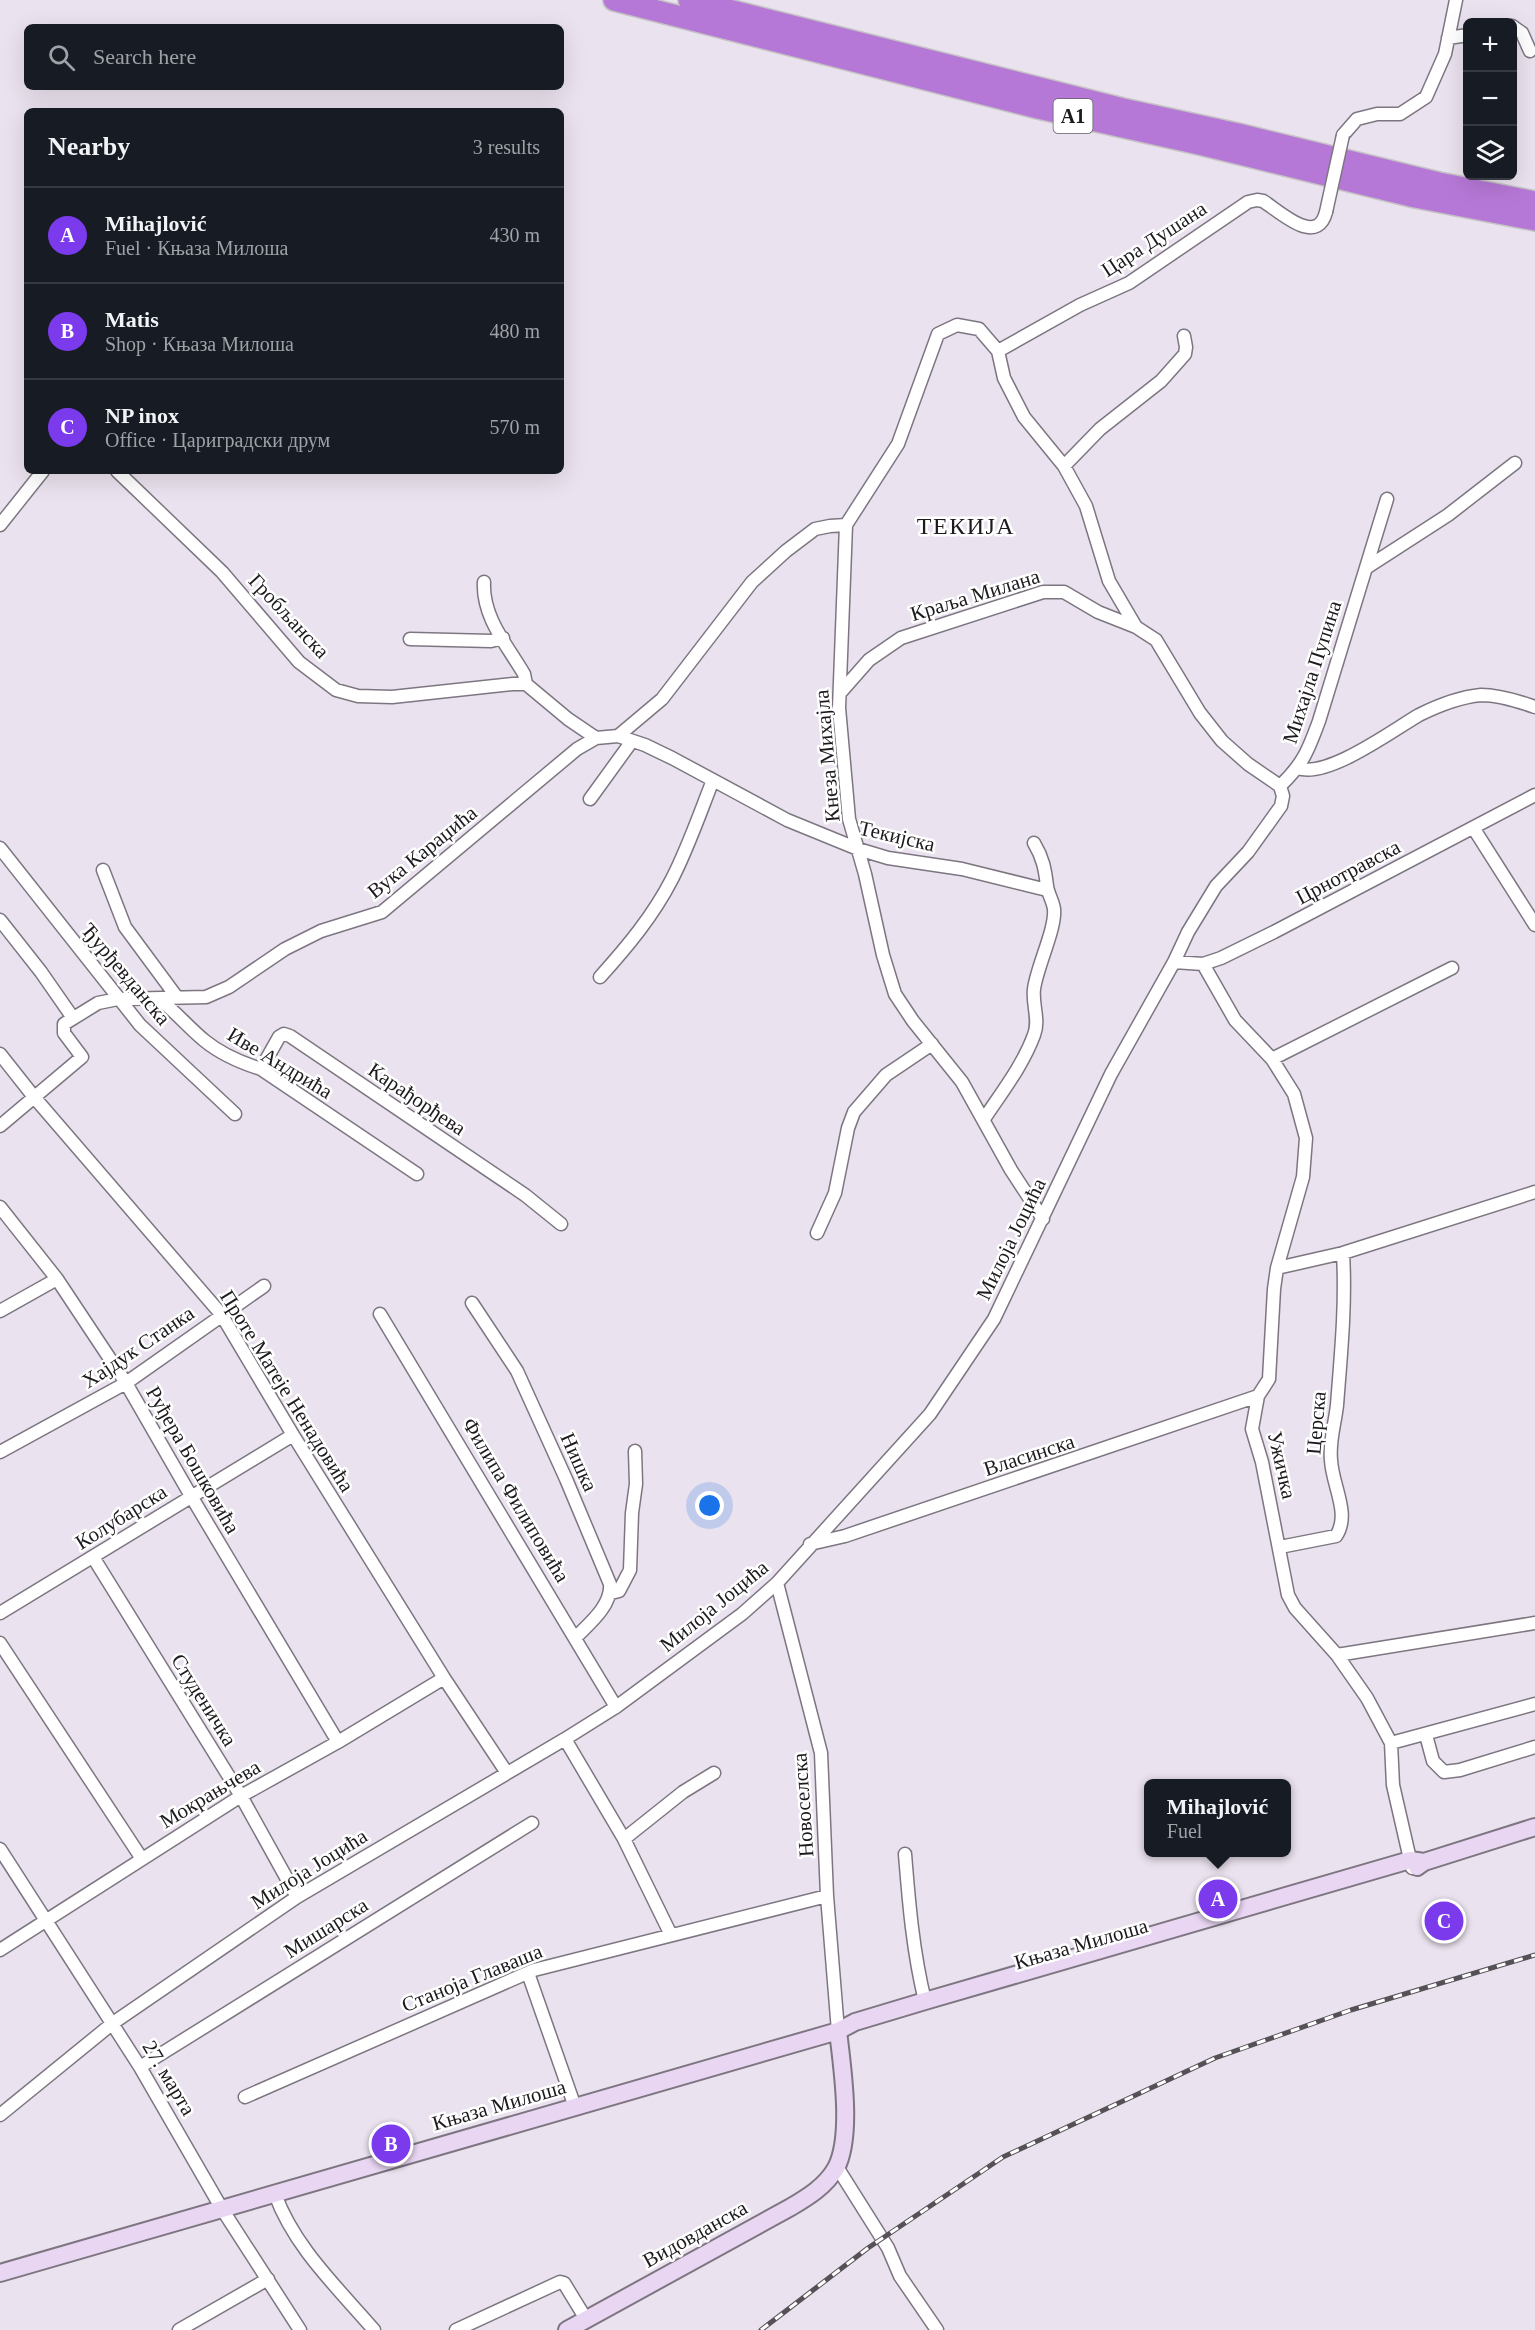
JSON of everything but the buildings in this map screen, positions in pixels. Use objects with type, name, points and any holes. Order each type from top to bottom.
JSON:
[{"type":"highway","name":"A1","points":[[614,0],[1038,108],[1199,144],[1415,197],[1535,220]]},
{"type":"highway","name":"A1","points":[[689,0],[1123,109],[1238,134],[1439,183],[1535,202]]},
{"type":"main road","points":[[1333,1888],[1535,1827]]},
{"type":"main road","name":"Књаза Милоша","points":[[0,2273],[838,2031],[855,2022],[925,2001],[1333,1888]]},
{"type":"main road","name":"Књаза Милоша","points":[[838,2031],[864,2030],[1333,1888]]},
{"type":"main road","name":"Видовданска","points":[[567,2330],[806,2199],[826,2183],[837,2167],[843,2146],[844,2109],[838,2031]]},
{"type":"street","points":[[1456,0],[1448,38],[1463,36]]},
{"type":"street","points":[[1517,30],[1522,33],[1530,51]]},
{"type":"street","name":"Цара Душана","points":[[998,351],[1080,305],[1129,283],[1220,220],[1252,201],[1263,201],[1295,224],[1306,227],[1317,225],[1322,221],[1326,212],[1343,135],[1357,119],[1377,114],[1400,114],[1426,97],[1445,54],[1448,38]]},
{"type":"street","points":[[484,582],[489,616],[524,674],[526,684],[568,719],[596,738],[618,736],[662,699],[752,582],[786,551],[815,529],[830,525],[846,525],[897,444],[938,334],[957,325],[979,328],[998,351],[1004,378],[1023,417],[1064,466],[1086,506],[1109,581],[1136,627],[1156,640],[1200,713],[1222,741],[1248,764],[1280,786],[1283,796],[1281,806],[1248,852],[1216,886],[1188,932],[1174,962]]},
{"type":"street","points":[[1064,466],[1100,429],[1161,381],[1185,354],[1184,336]]},
{"type":"street","points":[[1366,568],[1448,516],[1515,463]]},
{"type":"street","points":[[0,525],[41,474]]},
{"type":"street","name":"Гробљанска","points":[[120,474],[222,572],[299,662],[336,690],[358,696],[392,697],[526,684]]},
{"type":"street","name":"Михајла Пупина","points":[[1280,786],[1298,768],[1319,721],[1387,499]]},
{"type":"street","name":"Кнеза Михајла","points":[[846,525],[839,708],[849,819],[883,955],[895,994],[962,1082],[1011,1170],[1043,1219]]},
{"type":"street","points":[[1376,535],[1396,548]]},
{"type":"street","name":"Краља Милана","points":[[840,693],[869,660],[901,638],[1043,592],[1064,592],[1098,612],[1136,627]]},
{"type":"street","points":[[410,639],[491,641],[503,638]]},
{"type":"street","points":[[1298,768],[1305,771],[1344,760],[1420,714],[1448,702],[1481,695],[1512,699],[1535,707]]},
{"type":"street","name":"Текијска","points":[[618,736],[654,749],[787,820],[858,849],[888,858],[962,869],[1047,890]]},
{"type":"street","name":"Вука Караџића","points":[[73,1018],[98,1003],[118,999],[206,996],[229,987],[285,949],[321,931],[382,912],[577,748],[596,738]]},
{"type":"street","points":[[590,799],[632,741]]},
{"type":"street","points":[[600,977],[624,951],[673,878],[713,780]]},
{"type":"street","name":"Црнотравска","points":[[1174,962],[1203,964],[1221,958],[1474,829],[1535,795]]},
{"type":"street","points":[[1474,829],[1535,925]]},
{"type":"street","points":[[984,1119],[1018,1067],[1035,1033],[1037,1014],[1034,992],[1039,965],[1052,926],[1054,909],[1047,890],[1043,858],[1034,843]]},
{"type":"street","name":"Ђурђевданска","points":[[0,848],[140,1025],[235,1114]]},
{"type":"street","points":[[104,870],[125,927],[176,996]]},
{"type":"street","points":[[0,920],[41,972],[73,1018],[63,1026],[64,1033],[82,1057],[0,1126]]},
{"type":"street","name":"Милоја Јоцића","points":[[0,2115],[113,2023],[297,1897],[616,1707],[742,1614],[777,1583],[930,1414],[994,1319],[1111,1074],[1174,962]]},
{"type":"street","name":"Ужичка","points":[[1203,964],[1235,1020],[1272,1059],[1294,1094],[1306,1138],[1303,1178],[1274,1289],[1269,1379],[1258,1396],[1252,1429],[1262,1462],[1288,1595],[1295,1608],[1337,1655],[1367,1698],[1391,1743],[1394,1785],[1415,1864]]},
{"type":"street","points":[[1272,1059],[1452,968]]},
{"type":"street","name":"Иве Андрића","points":[[159,999],[178,1013],[206,1041],[243,1064],[261,1069],[417,1174]]},
{"type":"street","name":"Карађорђева","points":[[261,1069],[279,1037],[284,1034],[290,1036],[525,1195],[561,1224]]},
{"type":"street","points":[[817,1233],[835,1193],[848,1128],[854,1112],[886,1075],[932,1044]]},
{"type":"street","name":"Проте Матеје Ненадовића","points":[[0,1054],[34,1097],[221,1314],[293,1435],[444,1678],[507,1773]]},
{"type":"street","points":[[1278,1268],[1343,1252],[1535,1192]]},
{"type":"street","name":"Руђера Бошковића","points":[[0,1207],[57,1279],[126,1383],[190,1496],[338,1742]]},
{"type":"street","name":"Церска","points":[[1280,1547],[1336,1536],[1343,1521],[1331,1461],[1331,1435],[1336,1415],[1345,1298],[1343,1252]]},
{"type":"street","points":[[0,1311],[57,1279]]},
{"type":"street","name":"Хајдук Станка","points":[[0,1452],[126,1383],[221,1314],[264,1286]]},
{"type":"street","name":"Нишка","points":[[472,1303],[517,1371],[610,1584],[610,1593]]},
{"type":"street","name":"Филипа Филиповића","points":[[380,1314],[616,1707]]},
{"type":"street","name":"Власинска","points":[[810,1544],[845,1536],[1258,1396]]},
{"type":"street","name":"Колубарска","points":[[0,1613],[293,1435]]},
{"type":"street","points":[[576,1637],[598,1613],[610,1593],[619,1591],[630,1570],[632,1513],[636,1484],[635,1451]]},
{"type":"street","name":"Студеничка","points":[[93,1557],[241,1796],[297,1897]]},
{"type":"street","name":"Новоселска","points":[[777,1583],[821,1753],[827,1896],[838,2031]]},
{"type":"street","points":[[1337,1655],[1535,1623]]},
{"type":"street","points":[[0,1643],[142,1858]]},
{"type":"street","name":"Мокрањчева","points":[[0,1950],[241,1796],[338,1742],[444,1678]]},
{"type":"street","points":[[1391,1743],[1535,1704]]},
{"type":"street","points":[[1426,1735],[1433,1761],[1444,1772],[1460,1770],[1535,1748]]},
{"type":"street","points":[[565,1739],[624,1839],[671,1935]]},
{"type":"street","points":[[624,1839],[683,1792],[714,1773]]},
{"type":"street","name":"Мишарска","points":[[140,2067],[532,1823]]},
{"type":"street","name":"27. марта","points":[[0,1850],[113,2023],[222,2209],[300,2330]]},
{"type":"street","points":[[905,1854],[910,1922],[917,1971],[925,2001]]},
{"type":"street","name":"Станоја Главаша","points":[[245,2097],[528,1973],[827,1896]]},
{"type":"street","points":[[528,1973],[575,2107]]},
{"type":"street","points":[[837,2167],[883,2241],[900,2276],[937,2330]]},
{"type":"street","points":[[275,2194],[280,2210],[300,2244],[374,2330]]},
{"type":"street","points":[[179,2330],[268,2279]]},
{"type":"street","points":[[456,2330],[560,2282],[564,2283],[586,2319]]},
{"type":"railway","points":[[761,2330],[868,2248],[1003,2157],[1215,2058],[1351,2010],[1535,1955]]},
{"type":"place","name":"Mihajlović","points":[[1218,1899]]},
{"type":"place","name":"NP inox","points":[[1444,1921]]},
{"type":"place","name":"Matis","points":[[391,2144]]},
{"type":"district","name":"ТЕКИЈА","points":[[966,526]]}]
